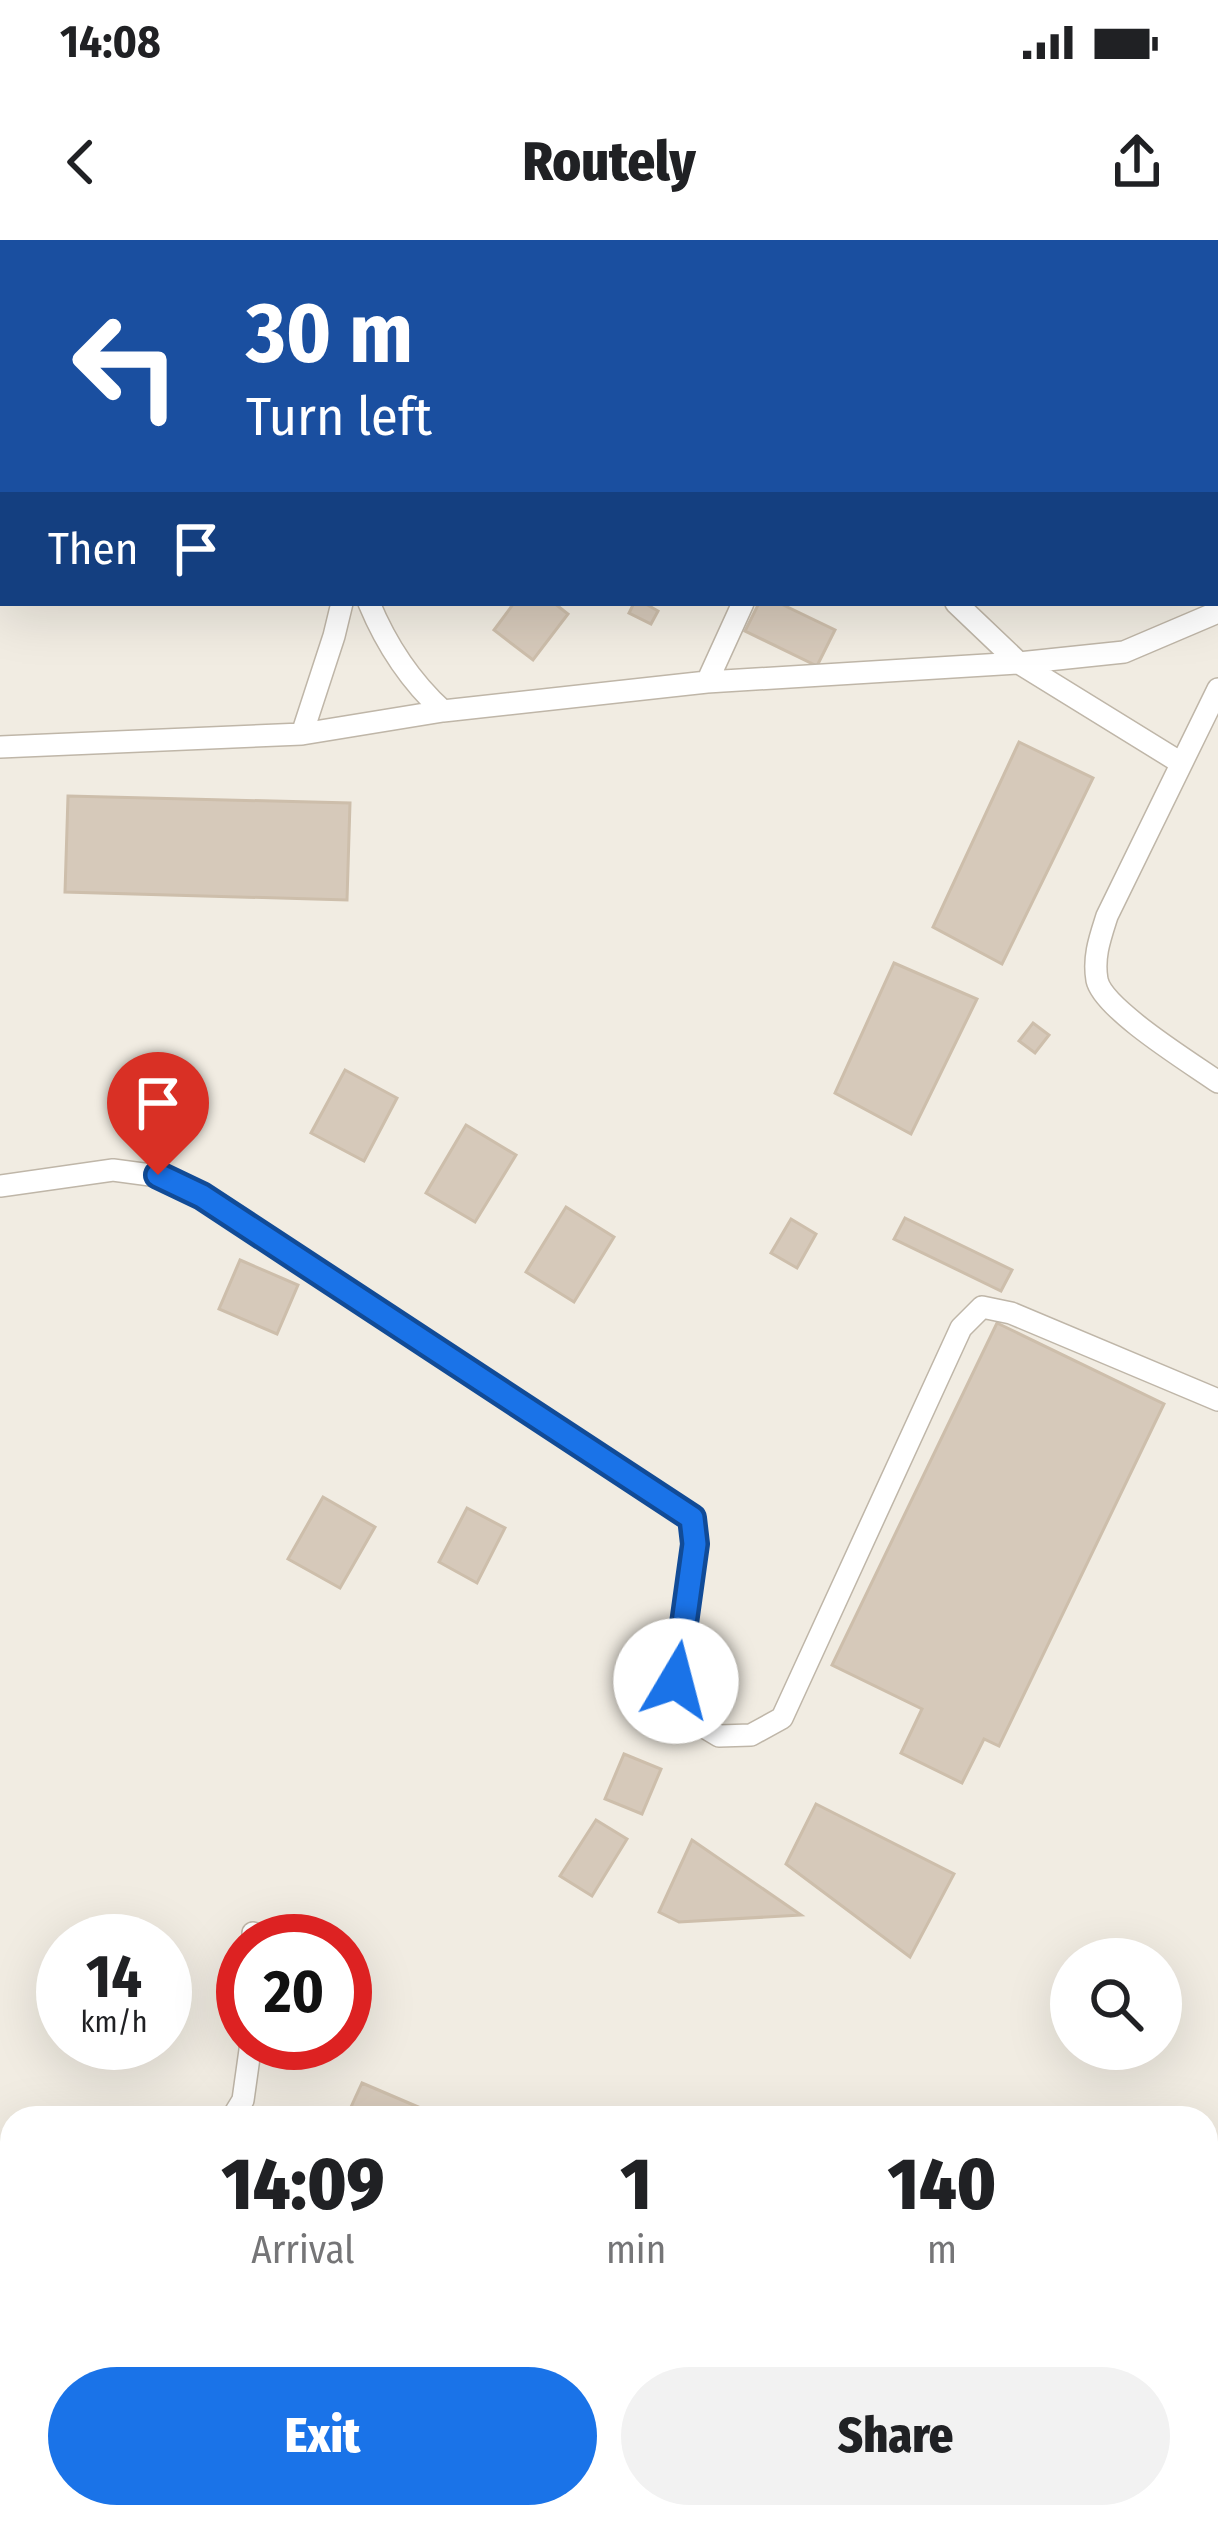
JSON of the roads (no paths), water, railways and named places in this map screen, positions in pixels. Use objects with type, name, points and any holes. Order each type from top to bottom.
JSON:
[{"type":"lane","points":[[302,734],[341,606]]},
{"type":"lane","points":[[370,606],[383,635],[423,693],[443,711]]},
{"type":"lane","points":[[707,682],[742,606]]},
{"type":"lane","points":[[959,606],[1019,663],[1181,763]]},
{"type":"lane","points":[[0,747],[302,734],[443,711],[707,682],[1124,652],[1218,613]]},
{"type":"lane","points":[[1218,688],[1107,916],[1096,952],[1098,985],[1113,1006],[1218,1082]]},
{"type":"lane","points":[[0,1186],[113,1170],[158,1175],[187,1189],[692,1518],[695,1544],[676,1681],[694,1720],[719,1736],[751,1735],[782,1718],[961,1328],[982,1307],[1011,1313],[1218,1400]]},
{"type":"lane","points":[[239,2106],[247,2070]]}]
